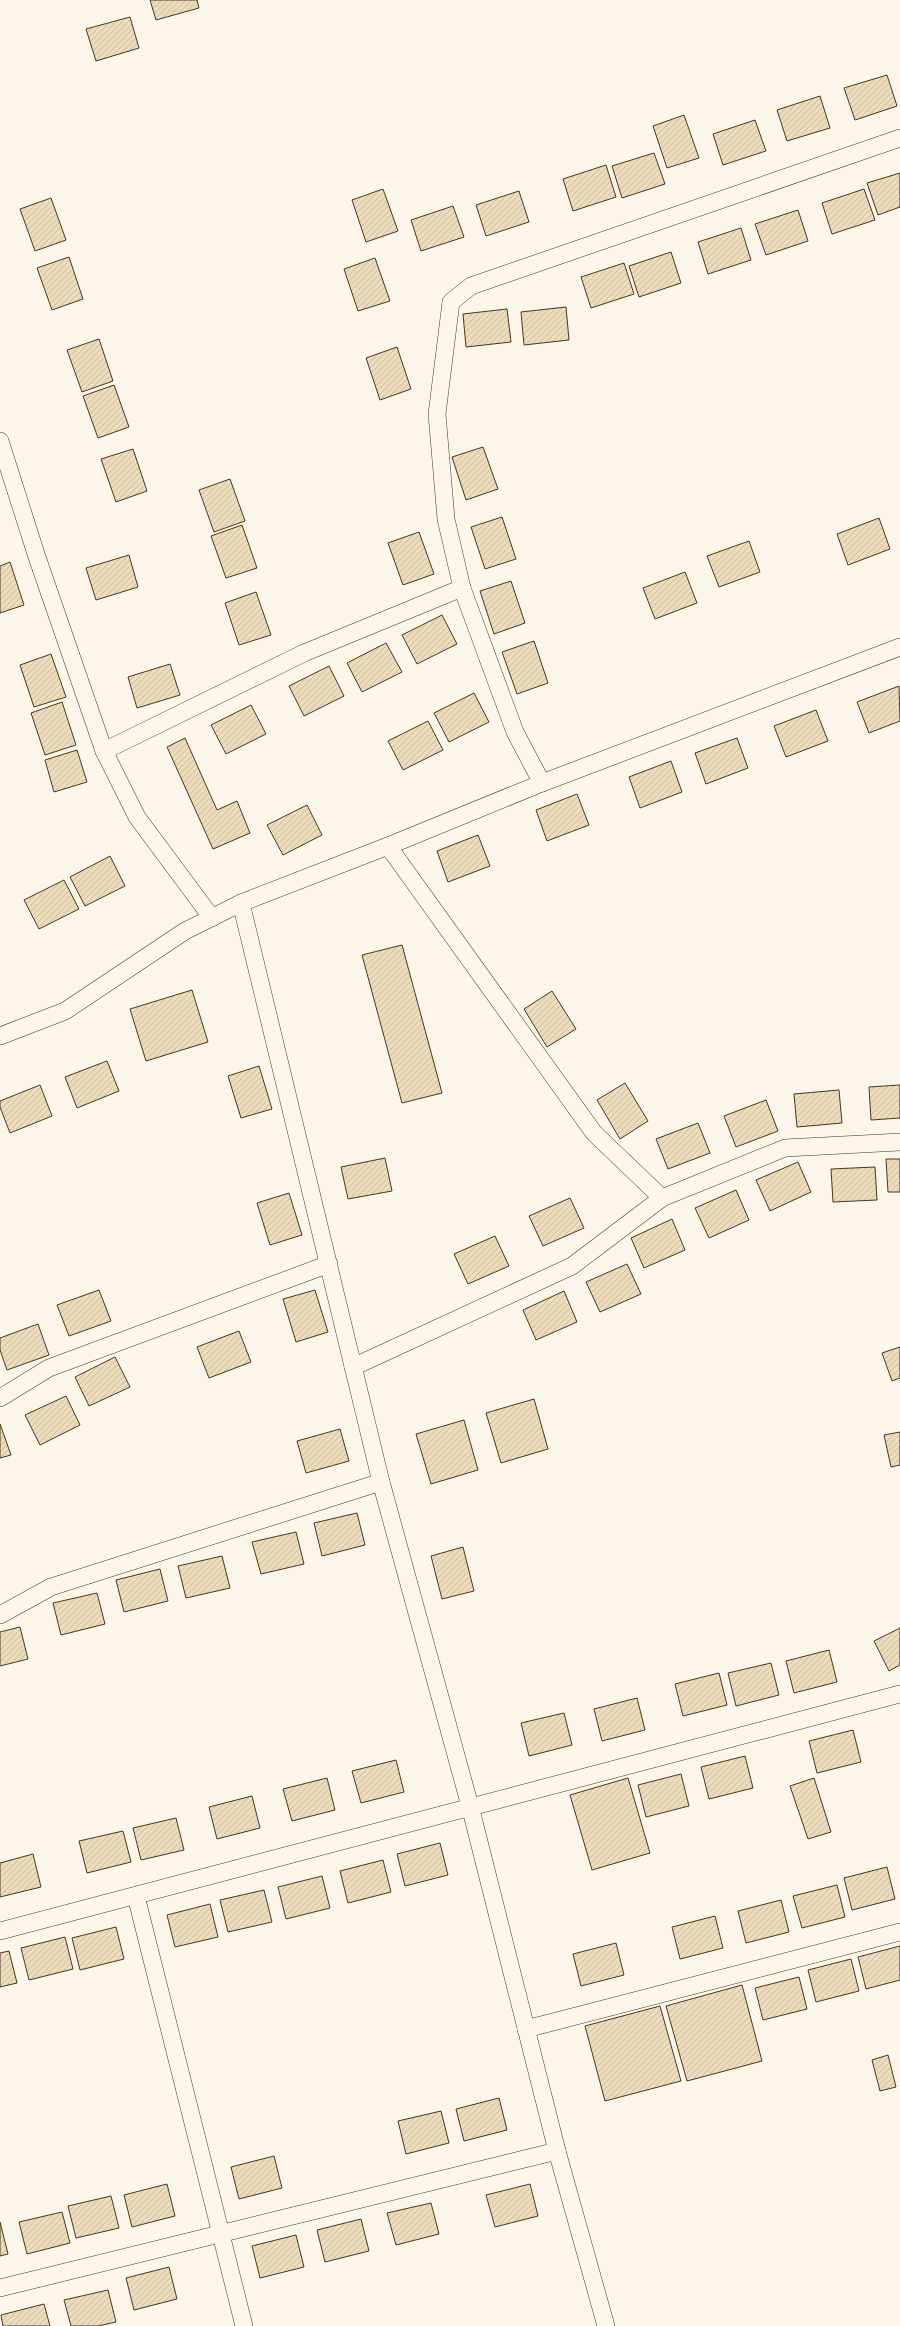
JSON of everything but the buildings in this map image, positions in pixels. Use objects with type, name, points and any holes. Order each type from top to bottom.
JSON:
[{"type":"street","points":[[542,783],[515,732],[462,588],[446,519],[437,414],[451,302],[471,286],[900,138]]},
{"type":"street","points":[[0,441],[37,557],[104,751],[137,817],[212,918]]},
{"type":"street","points":[[104,751],[304,653],[462,588]]},
{"type":"street","points":[[0,1036],[65,1011],[185,931],[241,903],[388,846],[542,783],[900,646]]},
{"type":"street","points":[[388,846],[594,1133],[662,1198]]},
{"type":"street","points":[[241,903],[381,1482],[470,1806],[526,2029],[606,2326]]},
{"type":"street","points":[[354,1366],[572,1266],[662,1198],[785,1148],[900,1142]]},
{"type":"street","points":[[0,1398],[50,1368],[329,1264]]},
{"type":"street","points":[[0,1615],[51,1587],[381,1482]]},
{"type":"street","points":[[0,1931],[900,1694]]},
{"type":"street","points":[[136,1896],[219,2232],[244,2326]]},
{"type":"street","points":[[526,2029],[900,1932]]},
{"type":"street","points":[[0,2288],[219,2232],[558,2151]]}]
